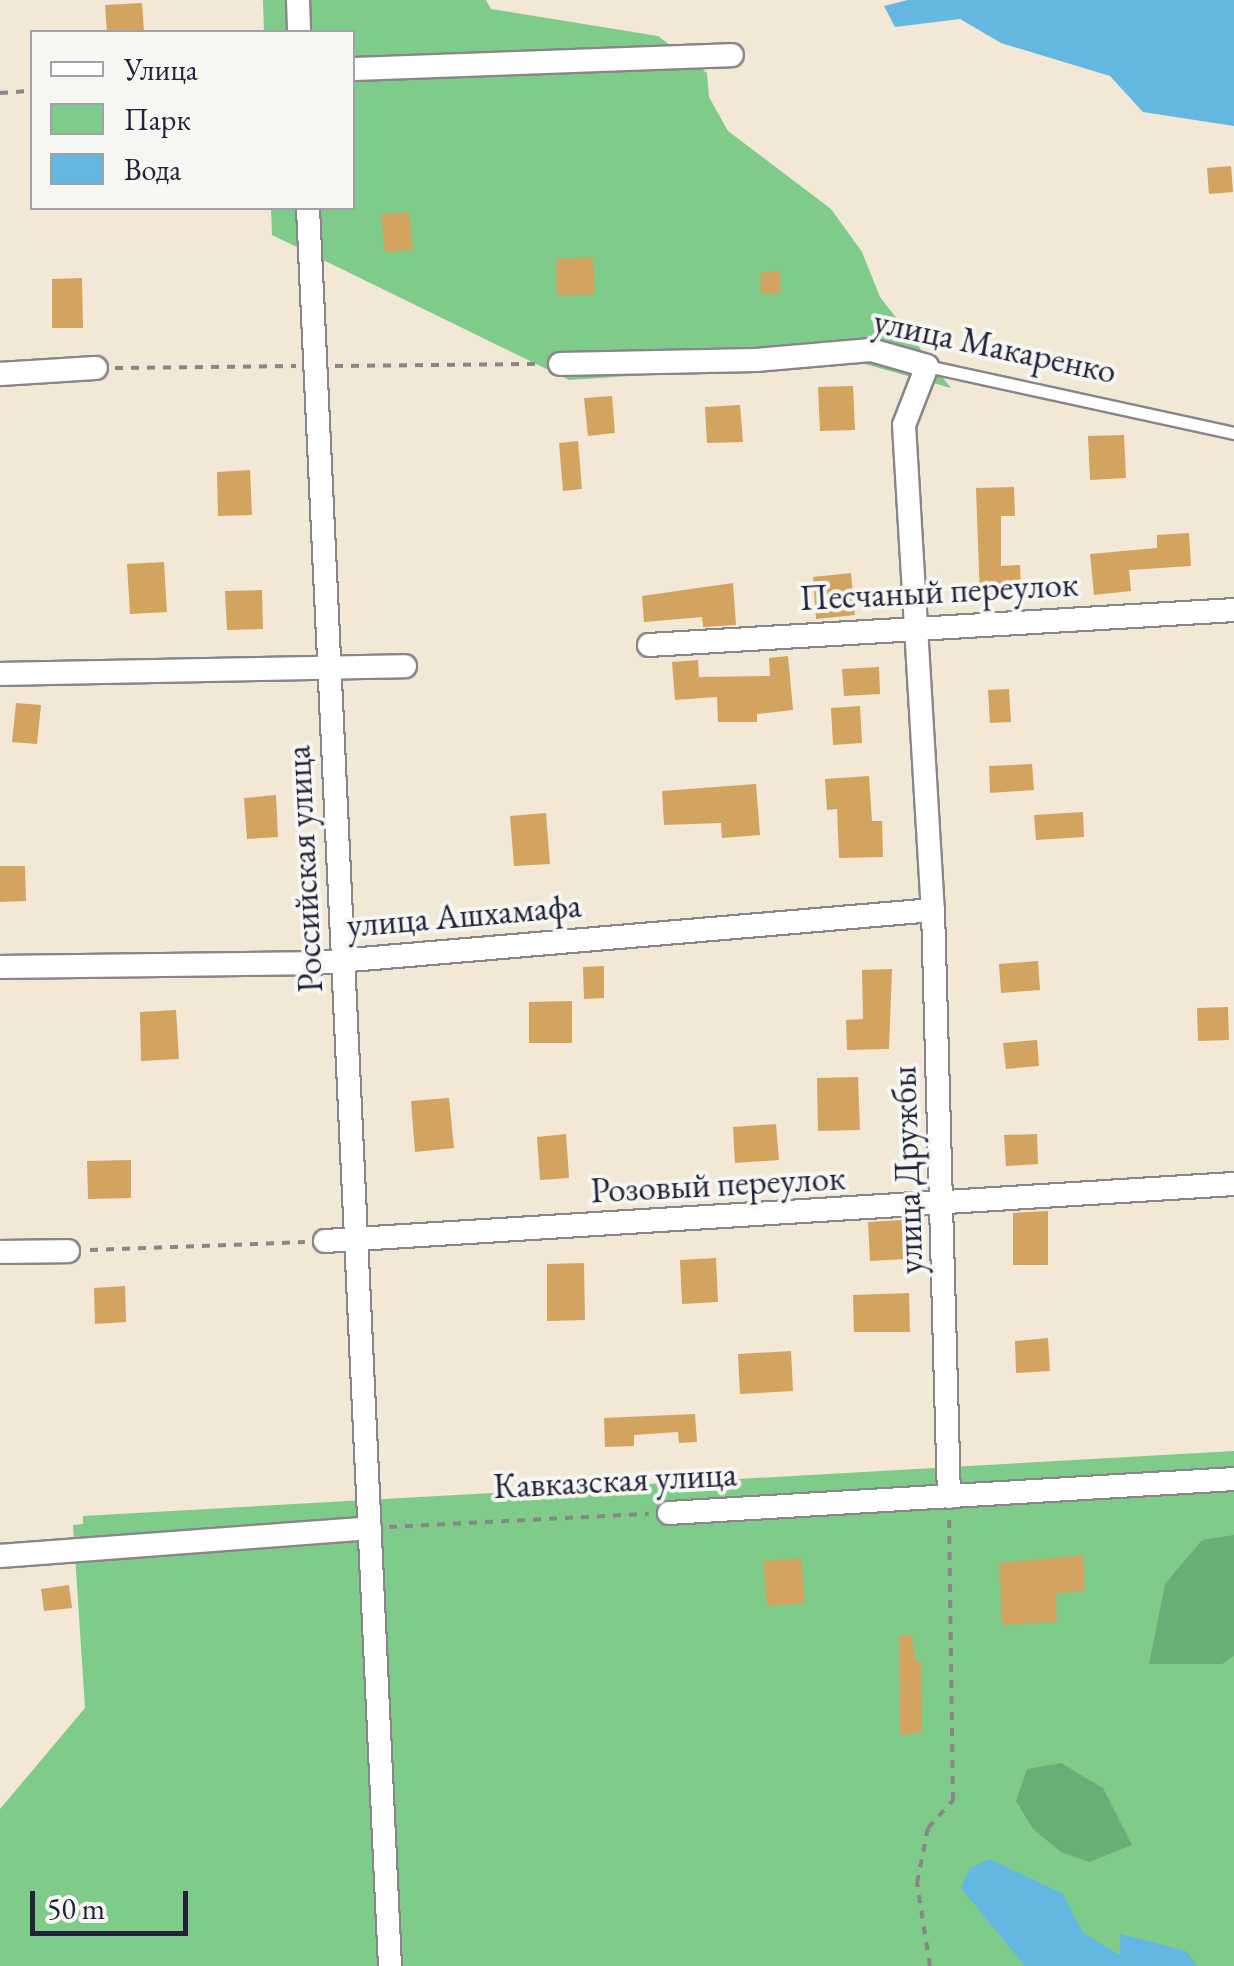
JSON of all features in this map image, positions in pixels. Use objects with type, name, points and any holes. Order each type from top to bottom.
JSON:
[{"type":"street","points":[[298,0],[300,30]]},
{"type":"street","points":[[355,70],[732,54]]},
{"type":"street","name":"Российская улица","points":[[308,210],[390,1966]]},
{"type":"street","name":"улица Макаренко","points":[[560,364],[756,360],[871,350],[927,366]]},
{"type":"street","name":"улица Дружбы","points":[[927,366],[904,425],[933,910],[945,1206],[949,1497]]},
{"type":"street","points":[[0,374],[96,368]]},
{"type":"street","name":"Песчаный переулок","points":[[649,645],[1234,610]]},
{"type":"street","points":[[0,674],[405,666]]},
{"type":"street","name":"улица Ашхамафа","points":[[0,966],[343,961],[933,910]]},
{"type":"street","name":"Розовый переулок","points":[[325,1241],[945,1206],[1234,1184]]},
{"type":"street","points":[[0,1252],[68,1251]]},
{"type":"street","name":"Кавказcкая улица","points":[[669,1513],[1234,1480]]},
{"type":"street","points":[[0,1556],[370,1528]]},
{"type":"lane","name":"улица Макаренко","points":[[927,366],[1234,433]]},
{"type":"path","points":[[0,94],[30,91]]},
{"type":"path","points":[[68,1251],[325,1241]]},
{"type":"path","points":[[930,1966],[916,1884],[928,1828],[954,1800],[949,1497]]},
{"type":"path","name":"Кавказcкая улица","points":[[370,1528],[669,1513]]},
{"type":"green space","points":[[263,0],[486,0],[491,9],[658,36],[707,73],[709,97],[728,131],[831,209],[862,252],[880,297],[951,388],[854,361],[569,380],[272,235],[271,210],[355,210],[355,30],[264,30]]},
{"type":"green space","points":[[1234,1451],[1234,1966],[0,1966],[0,1809],[85,1708],[73,1525],[83,1524],[83,1516]]},
{"type":"green space","points":[[1234,1535],[1234,1656],[1222,1664],[1149,1664],[1165,1584],[1202,1540]]},
{"type":"green space","points":[[1061,1763],[1103,1788],[1132,1845],[1089,1862],[1061,1852],[1033,1829],[1016,1801],[1027,1769]]},
{"type":"water","points":[[908,0],[1234,0],[1234,126],[1143,112],[1110,76],[1001,43],[960,19],[895,27],[884,6]]},
{"type":"water","points":[[990,1859],[1063,1894],[1083,1933],[1120,1955],[1120,1934],[1186,1951],[1197,1966],[1025,1966],[961,1888],[970,1868]]},
{"type":"building","points":[[142,3],[144,30],[107,30],[105,5]]},
{"type":"building","points":[[1231,166],[1233,192],[1209,194],[1207,168]]},
{"type":"building","points":[[409,212],[413,250],[385,252],[381,214]]},
{"type":"building","points":[[593,257],[595,294],[557,296],[556,259]]},
{"type":"building","points":[[780,271],[781,293],[761,294],[760,273]]},
{"type":"building","points":[[82,278],[83,328],[52,328],[52,279]]},
{"type":"building","points":[[853,386],[855,430],[820,431],[818,387]]},
{"type":"building","points":[[612,396],[615,433],[588,436],[584,398]]},
{"type":"building","points":[[740,405],[743,442],[707,443],[705,407]]},
{"type":"building","points":[[1124,435],[1126,478],[1090,480],[1088,436]]},
{"type":"building","points":[[578,441],[582,489],[563,491],[559,443]]},
{"type":"building","points":[[250,470],[252,515],[218,516],[217,472]]},
{"type":"building","points":[[1014,487],[1015,516],[1001,516],[1001,566],[1020,565],[1021,597],[980,598],[976,488]]},
{"type":"building","points":[[1189,533],[1191,566],[1129,570],[1131,591],[1094,595],[1090,554],[1157,548],[1157,535]]},
{"type":"building","points":[[164,562],[167,612],[130,614],[127,564]]},
{"type":"building","points":[[851,573],[855,615],[816,619],[813,577]]},
{"type":"building","points":[[733,583],[736,625],[703,627],[702,617],[644,622],[642,596]]},
{"type":"building","points":[[262,590],[263,629],[227,630],[225,591]]},
{"type":"building","points":[[788,656],[793,710],[757,714],[757,722],[718,722],[717,697],[675,700],[672,662],[698,660],[699,677],[770,676],[769,658]]},
{"type":"building","points":[[879,667],[880,694],[844,696],[842,669]]},
{"type":"building","points":[[1009,689],[1011,722],[990,723],[988,690]]},
{"type":"building","points":[[16,703],[41,705],[37,744],[12,742]]},
{"type":"building","points":[[860,706],[862,743],[833,745],[831,708]]},
{"type":"building","points":[[1032,764],[1034,790],[990,793],[989,766]]},
{"type":"building","points":[[869,776],[872,821],[882,821],[883,857],[839,858],[837,809],[827,810],[825,779]]},
{"type":"building","points":[[756,784],[760,835],[722,838],[721,823],[664,825],[662,791]]},
{"type":"building","points":[[276,795],[278,837],[247,839],[244,798]]},
{"type":"building","points":[[1083,812],[1084,837],[1036,840],[1034,815]]},
{"type":"building","points":[[546,813],[550,864],[514,866],[510,816]]},
{"type":"building","points":[[0,866],[25,866],[26,901],[0,902]]},
{"type":"building","points":[[1038,961],[1040,990],[1001,993],[999,964]]},
{"type":"building","points":[[604,966],[604,998],[584,999],[583,967]]},
{"type":"building","points":[[892,969],[889,1049],[847,1050],[846,1020],[863,1019],[862,970]]},
{"type":"building","points":[[572,1001],[572,1043],[529,1043],[529,1002]]},
{"type":"building","points":[[1228,1007],[1229,1040],[1198,1041],[1197,1008]]},
{"type":"building","points":[[176,1010],[179,1059],[141,1061],[140,1012]]},
{"type":"building","points":[[1037,1040],[1039,1066],[1006,1069],[1003,1043]]},
{"type":"building","points":[[858,1077],[860,1130],[818,1131],[817,1078]]},
{"type":"building","points":[[449,1098],[454,1148],[415,1152],[411,1101]]},
{"type":"building","points":[[776,1124],[779,1160],[735,1163],[733,1127]]},
{"type":"building","points":[[566,1134],[569,1178],[540,1180],[537,1137]]},
{"type":"building","points":[[1037,1134],[1038,1164],[1006,1166],[1004,1135]]},
{"type":"building","points":[[131,1160],[131,1198],[88,1199],[87,1161]]},
{"type":"building","points":[[1048,1211],[1048,1265],[1013,1265],[1013,1213]]},
{"type":"building","points":[[903,1220],[905,1259],[870,1261],[868,1222]]},
{"type":"building","points":[[716,1258],[718,1302],[682,1304],[680,1260]]},
{"type":"building","points":[[584,1263],[585,1320],[547,1321],[547,1264]]},
{"type":"building","points":[[125,1286],[126,1322],[95,1324],[94,1288]]},
{"type":"building","points":[[909,1293],[910,1332],[854,1332],[853,1295]]},
{"type":"building","points":[[1048,1338],[1050,1371],[1016,1373],[1015,1341]]},
{"type":"building","points":[[791,1351],[793,1391],[740,1394],[738,1354]]},
{"type":"building","points":[[695,1414],[697,1442],[679,1443],[678,1432],[634,1435],[634,1446],[605,1447],[604,1418]]},
{"type":"building","points":[[1083,1555],[1085,1591],[1056,1593],[1057,1622],[1002,1625],[999,1563]]},
{"type":"building","points":[[801,1558],[805,1603],[767,1606],[763,1561]]},
{"type":"building","points":[[69,1585],[72,1608],[44,1611],[41,1589]]},
{"type":"building","points":[[912,1635],[915,1661],[921,1661],[922,1732],[900,1735],[899,1636]]}]
